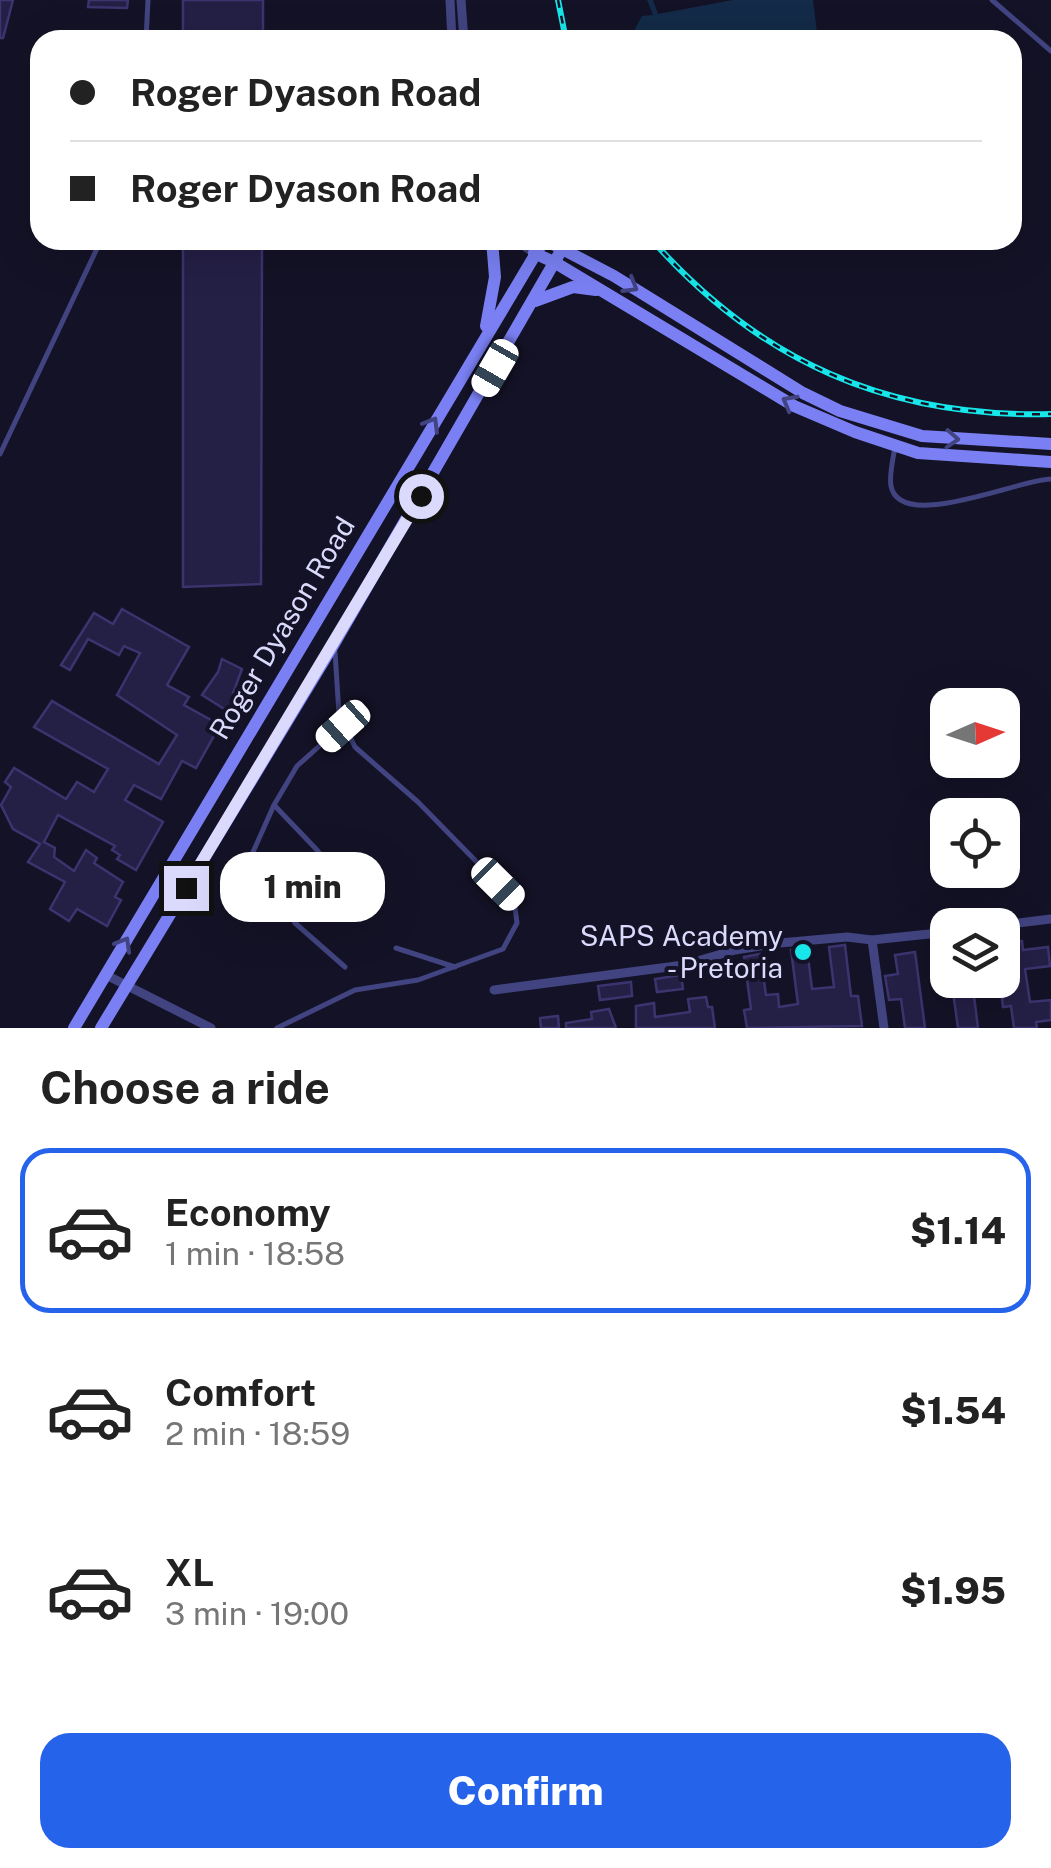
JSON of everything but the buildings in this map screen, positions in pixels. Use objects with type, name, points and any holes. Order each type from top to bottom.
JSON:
[{"type":"main road","points":[[484,338],[495,277],[493,250]]},
{"type":"main road","name":"Roger Dyason Road","points":[[74,1025],[537,250]]},
{"type":"main road","name":"Roger Dyason Road","points":[[101,1028],[334,644],[561,250]]},
{"type":"main road","name":"Roger Dyason Road","points":[[564,250],[614,276],[821,404],[897,438],[918,453],[1051,462]]},
{"type":"main road","name":"Roger Dyason Road","points":[[534,253],[794,406],[897,438],[1051,444]]},
{"type":"main road","points":[[535,301],[573,287],[604,292]]},
{"type":"street","points":[[450,0],[452,30]]},
{"type":"street","points":[[461,0],[463,30]]},
{"type":"street","points":[[530,250],[534,253]]},
{"type":"street","points":[[1020,923],[1051,919]]},
{"type":"street","points":[[494,990],[684,966],[735,950],[768,945],[836,937],[872,940],[930,934]]},
{"type":"street","points":[[872,940],[884,1028]]},
{"type":"street","points":[[106,975],[211,1028]]},
{"type":"lane","points":[[146,30],[148,0]]},
{"type":"lane","points":[[992,0],[1051,51]]},
{"type":"lane","points":[[0,454],[95,250]]},
{"type":"lane","points":[[897,438],[891,486],[897,499],[907,504],[954,503],[1026,482],[1051,479]]},
{"type":"lane","points":[[277,1028],[354,990],[418,980],[503,949],[517,923],[514,900],[418,802],[354,747],[339,714],[334,644]]},
{"type":"lane","points":[[343,726],[297,766],[253,852],[254,870],[283,897],[296,923],[344,968]]},
{"type":"lane","points":[[274,806],[317,850],[340,884]]},
{"type":"lane","points":[[396,948],[458,968]]},
{"type":"water","points":[[647,0],[653,0],[658,14],[733,0],[813,0],[817,30],[634,30],[642,16],[653,15]]},
{"type":"railway","points":[[558,0],[564,30]]},
{"type":"railway","points":[[662,250],[693,283],[737,319],[783,350],[831,374],[882,393],[935,406],[991,413],[1051,414]]},
{"type":"place","name":"SAPS Academy - Pretoria","points":[[803,952]]},
{"type":"route","points":[[186,888],[421,496]]}]
